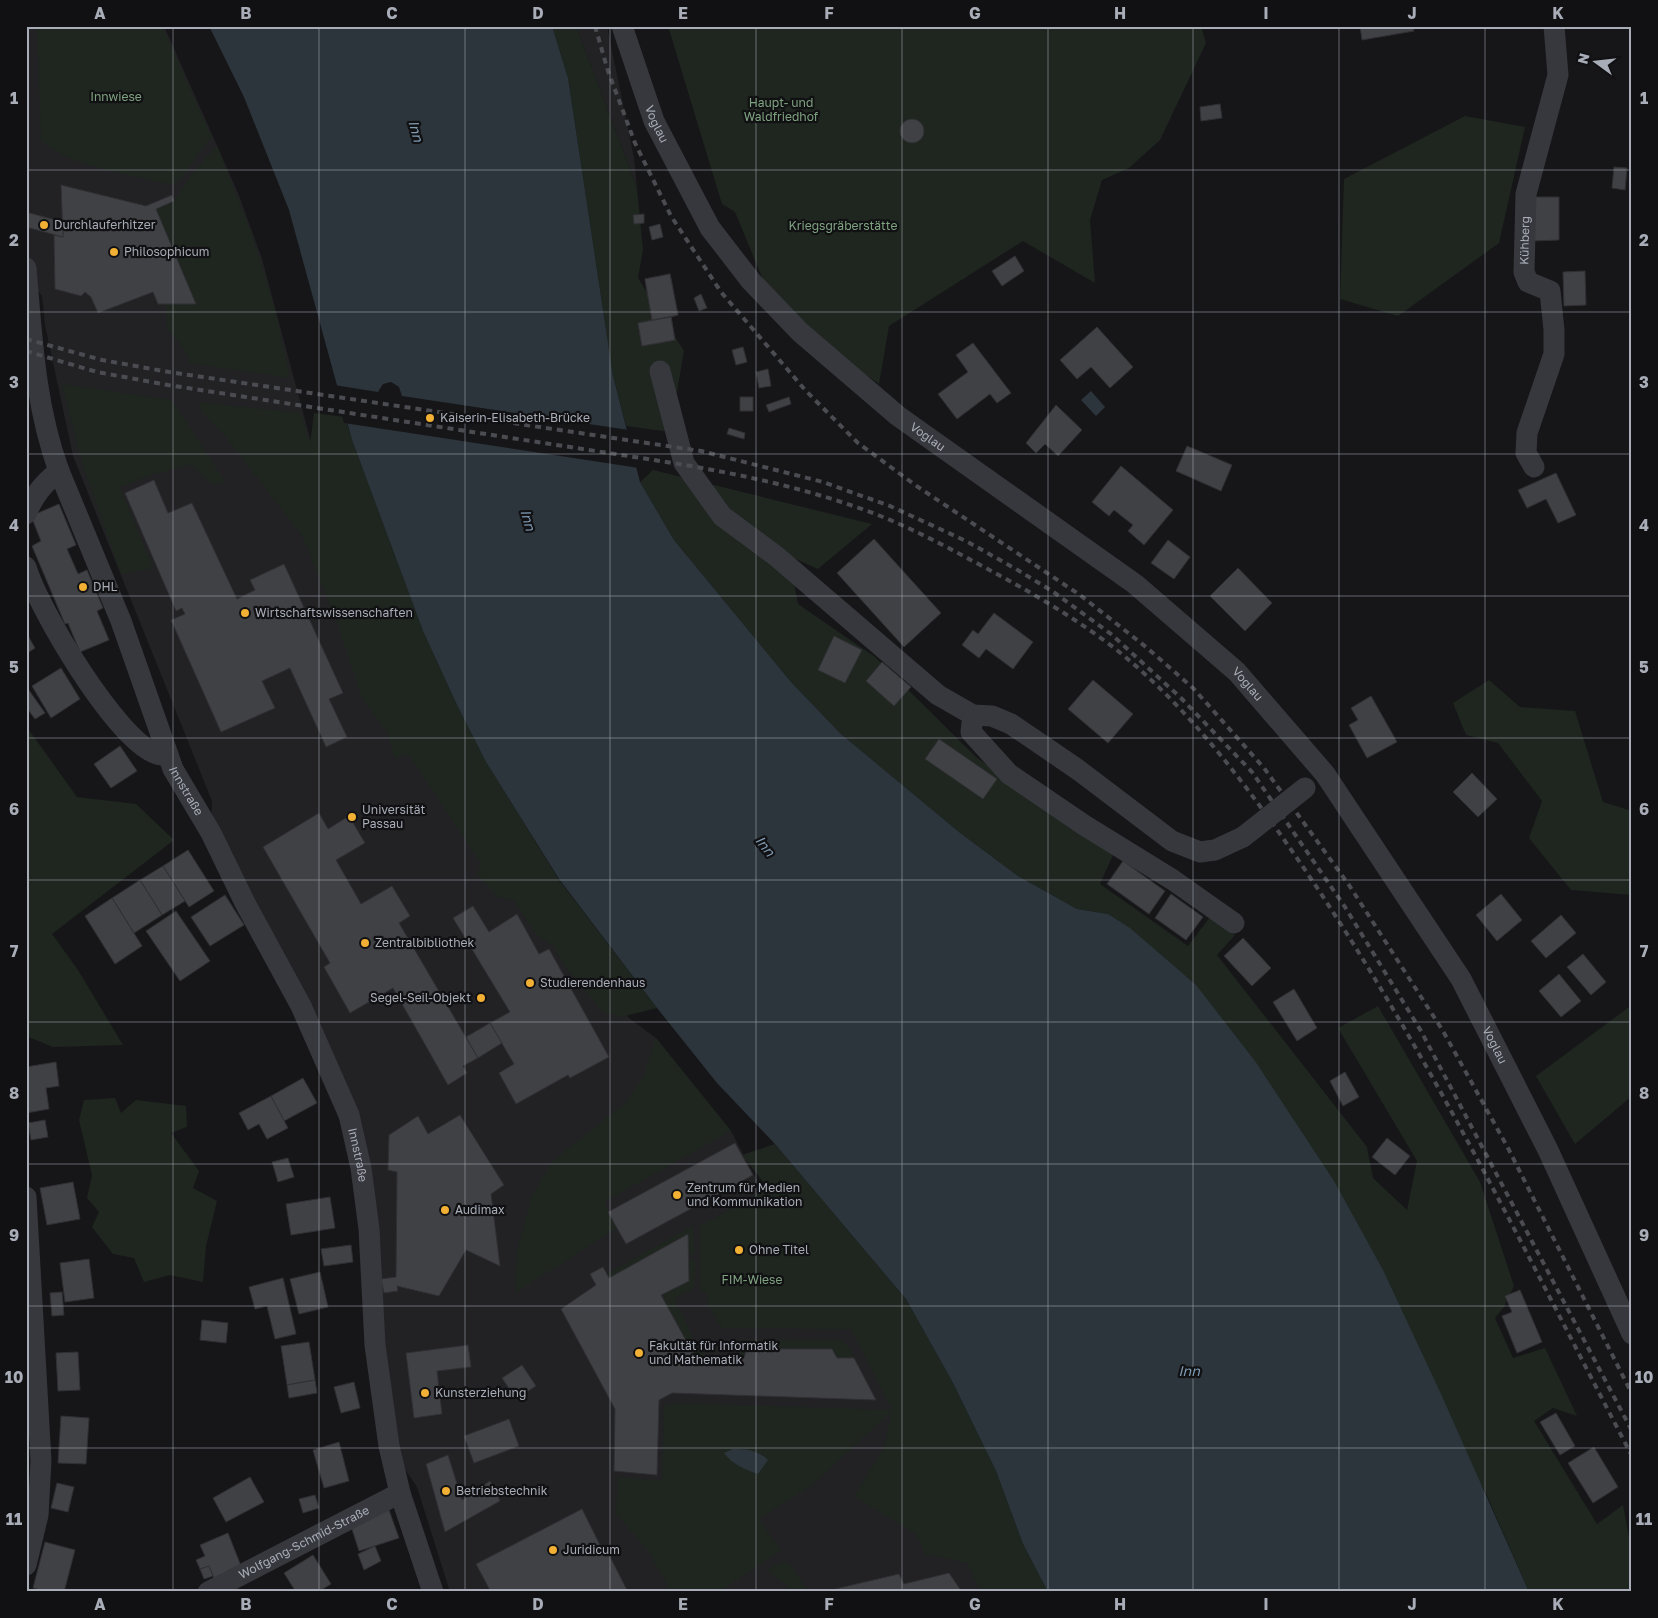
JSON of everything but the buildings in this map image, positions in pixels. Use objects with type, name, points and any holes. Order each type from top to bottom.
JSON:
[{"type":"street","name":"Voglau","points":[[622,26],[654,121],[710,228],[751,281],[800,332],[898,416],[1134,584],[1156,602],[1237,672],[1326,774],[1461,979],[1548,1150],[1632,1334]]},
{"type":"street","name":"Kühberg","points":[[1534,467],[1526,453],[1527,433],[1554,354],[1554,330],[1550,291],[1528,282],[1524,272],[1523,250],[1526,194],[1558,74],[1554,26]]},
{"type":"street","name":"Innstraße","points":[[26,268],[36,376],[50,448],[121,621],[173,769],[215,840],[245,904],[302,1006],[349,1115],[361,1168],[369,1229],[379,1387],[389,1446],[400,1493],[433,1592]]},
{"type":"street","points":[[660,371],[684,463],[722,516],[776,556],[938,695],[973,715],[992,716],[1011,724],[1077,769],[1172,841],[1200,852],[1214,850],[1243,837],[1305,788],[1326,774]]},
{"type":"street","points":[[26,514],[33,498],[43,483],[59,471]]},
{"type":"street","name":"Innstraße","points":[[26,567],[40,602],[90,686],[128,732],[156,754],[168,755]]},
{"type":"street","points":[[973,715],[971,732],[1009,774],[1173,880],[1234,923]]},
{"type":"street","points":[[26,1197],[41,1461],[38,1515],[26,1565]]},
{"type":"street","name":"Wolfgang-Schmid-Straße","points":[[208,1592],[400,1493]]},
{"type":"shaded area","name":"Universität Passau","points":[[26,26],[164,26],[238,193],[262,259],[315,457],[532,880],[629,1018],[656,1038],[731,1131],[763,1192],[1023,1592],[450,1592],[417,1487],[389,1446],[354,1135],[211,833],[212,801],[73,456],[45,325],[42,296],[26,276]]},
{"type":"shaded area","points":[[576,26],[607,26],[634,158],[637,188]]},
{"type":"green space","name":"Innwiese","points":[[37,26],[162,26],[211,136],[181,179],[174,184],[168,184],[99,168],[80,162],[50,148],[41,139]]},
{"type":"green space","points":[[552,26],[576,26],[637,188],[643,250],[638,278],[684,351],[670,432],[626,426],[613,376],[568,78]]},
{"type":"green space","points":[[668,26],[1201,26],[1206,43],[1160,140],[1129,168],[1102,180],[1090,220],[1095,283],[1023,241],[889,326],[879,384],[830,349],[764,282],[735,212],[722,204]]},
{"type":"green space","points":[[1465,116],[1525,127],[1499,243],[1398,316],[1340,299],[1344,179]]},
{"type":"green space","points":[[217,145],[253,238],[275,309],[290,378],[190,363],[183,347],[167,329],[166,304],[196,303],[156,209],[174,201],[190,177]]},
{"type":"green space","points":[[62,384],[171,400],[226,483],[212,484],[192,464],[151,475],[120,487],[153,568],[121,574],[82,463]]},
{"type":"green space","points":[[199,402],[301,413],[310,444],[314,413],[345,417],[423,631],[486,762],[559,880],[657,1008],[621,1017],[603,1012],[564,965],[553,945],[537,935],[514,901],[496,896],[477,874],[481,864],[409,754],[395,758],[387,732],[363,700],[338,625],[302,536],[227,438],[202,412]]},
{"type":"green space","points":[[653,470],[872,524],[818,569],[789,556],[798,604],[875,657],[976,757],[1113,855],[1100,884],[1188,946],[1210,917],[1235,935],[1217,955],[1367,1147],[1373,1178],[1407,1210],[1417,1161],[1338,1028],[1378,1006],[1480,1182],[1514,1286],[1504,1307],[1495,1318],[1513,1358],[1545,1348],[1577,1416],[1553,1408],[1534,1421],[1597,1524],[1623,1505],[1632,1553],[1632,1592],[1529,1592],[1485,1491],[1108,914],[1077,909],[1018,876],[959,832],[841,734],[791,682],[674,540],[640,482]]},
{"type":"green space","points":[[1489,680],[1520,707],[1575,711],[1603,802],[1632,811],[1632,895],[1571,890],[1529,838],[1542,801],[1498,743],[1466,735],[1453,703]]},
{"type":"green space","points":[[26,726],[77,797],[136,804],[174,840],[52,934],[78,970],[123,1045],[53,1047],[26,1036]]},
{"type":"green space","points":[[1632,1005],[1632,1096],[1575,1144],[1536,1076]]},
{"type":"green space","points":[[656,1038],[731,1131],[604,1202],[617,1228],[515,1293],[517,1251],[532,1195],[554,1160],[624,1104],[643,1077]]},
{"type":"green space","points":[[115,1098],[121,1113],[136,1100],[186,1106],[187,1127],[171,1133],[199,1171],[193,1188],[217,1201],[206,1246],[203,1282],[170,1275],[144,1282],[134,1258],[113,1254],[92,1227],[99,1212],[87,1198],[92,1175],[79,1120],[84,1100]]},
{"type":"green space","name":"FIM-Wiese","points":[[775,1144],[906,1299],[953,1383],[996,1471],[1023,1544],[1048,1592],[981,1592],[967,1563],[925,1554],[917,1535],[854,1496],[884,1448],[892,1411],[811,1486],[759,1519],[781,1551],[719,1592],[671,1592],[649,1552],[616,1513],[618,1477],[662,1481],[664,1406],[675,1403],[892,1410],[851,1329],[722,1328],[709,1307],[706,1293],[700,1289],[700,1226],[768,1188],[742,1155]]},
{"type":"green space","points":[[693,1226],[695,1255],[688,1255],[687,1234],[609,1278],[606,1274]]},
{"type":"green space","points":[[695,1259],[695,1287],[674,1299],[698,1348],[707,1357],[695,1357],[661,1295],[689,1281],[689,1260]]},
{"type":"green space","points":[[740,1340],[838,1340],[848,1345],[854,1358],[837,1358],[832,1349],[747,1349],[744,1358],[737,1358]]},
{"type":"green space","points":[[783,1561],[789,1563],[808,1592],[795,1592],[767,1570]]},
{"type":"water","name":"Inn","points":[[209,26],[552,26],[568,78],[613,376],[640,482],[674,540],[791,682],[841,734],[959,832],[1018,876],[1077,909],[1108,914],[1130,928],[1196,985],[1255,1061],[1334,1181],[1383,1270],[1441,1394],[1529,1592],[1048,1592],[1023,1544],[996,1471],[953,1383],[906,1299],[775,1144],[717,1083],[657,1008],[559,879],[486,762],[423,631],[352,440],[289,210],[244,97]]},
{"type":"water","points":[[1091,391],[1105,407],[1096,416],[1081,400]]},
{"type":"water","points":[[733,1449],[752,1451],[768,1460],[758,1474],[735,1464],[727,1457],[724,1453]]},
{"type":"pier","points":[[391,382],[399,387],[402,396],[629,430],[639,468],[344,423],[334,385],[378,392],[383,384]]},
{"type":"railway","points":[[595,26],[608,71],[635,143],[671,216],[721,292],[806,391],[858,443],[918,487],[1080,595],[1146,647],[1194,689],[1264,768],[1349,885],[1443,1031],[1508,1148],[1632,1394]]},
{"type":"railway","points":[[26,339],[102,360],[169,372],[701,451],[823,482],[890,506],[966,541],[1052,591],[1111,634],[1181,698],[1252,772],[1345,907],[1421,1031],[1632,1431]]},
{"type":"railway","points":[[26,351],[97,372],[168,385],[683,465],[799,489],[883,517],[912,530],[1010,581],[1085,627],[1113,647],[1167,695],[1215,749],[1260,806],[1348,935],[1392,1007],[1475,1155],[1632,1456]]},
{"type":"place","name":"Durchlauferhitzer","points":[[44,225]]},
{"type":"place","name":"Philosophicum","points":[[114,252]]},
{"type":"place","name":"Kaiserin-Elisabeth-Brücke","points":[[430,418]]},
{"type":"place","name":"DHL","points":[[83,587]]},
{"type":"place","name":"Wirtschaftswissenschaften","points":[[245,613]]},
{"type":"place","name":"Universität Passau","points":[[352,817]]},
{"type":"place","name":"Zentralbibliothek","points":[[365,943]]},
{"type":"place","name":"Studierendenhaus","points":[[530,983]]},
{"type":"place","name":"Segel-Seil-Objekt","points":[[481,998]]},
{"type":"place","name":"Zentrum für Medien und Kommunikation","points":[[677,1195]]},
{"type":"place","name":"Audimax","points":[[445,1210]]},
{"type":"place","name":"Ohne Titel","points":[[739,1250]]},
{"type":"place","name":"Fakultät für Informatik und Mathematik","points":[[639,1353]]},
{"type":"place","name":"Kunsterziehung","points":[[425,1393]]},
{"type":"place","name":"Betriebstechnik","points":[[446,1491]]},
{"type":"place","name":"Juridicum","points":[[553,1550]]},
{"type":"park label","name":"Haupt- und Waldfriedhof","points":[[781,110]]},
{"type":"park label","name":"Kriegsgräberstätte","points":[[843,226]]}]
